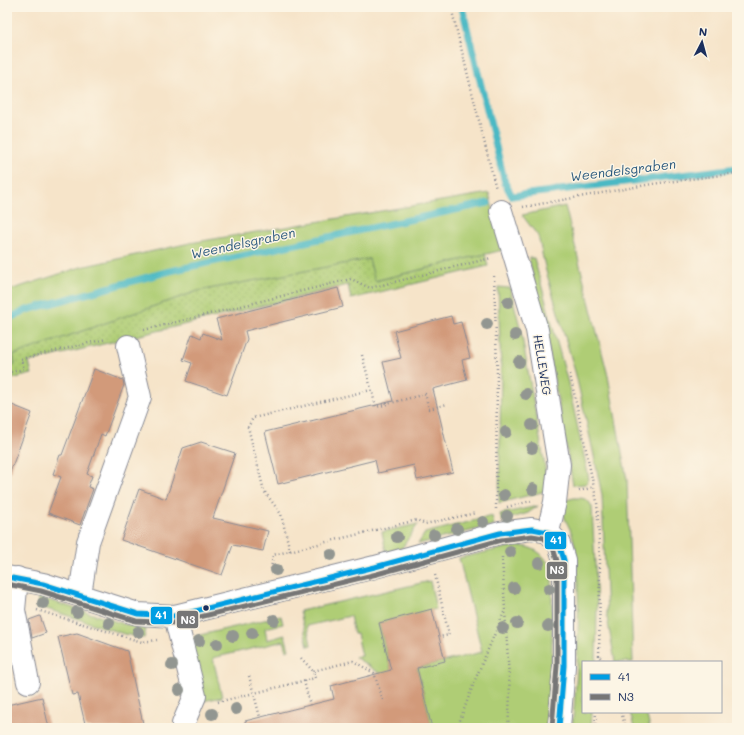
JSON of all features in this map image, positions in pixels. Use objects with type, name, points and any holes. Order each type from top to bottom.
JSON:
[{"type":"street","name":"HELLEWEG","points":[[501,211],[537,330],[559,465],[556,496],[548,532]]},
{"type":"street","points":[[80,596],[88,542],[140,397],[127,338]]},
{"type":"street","points":[[28,682],[14,610],[12,577],[138,614],[175,616],[375,567],[500,533],[532,529],[548,532],[559,544],[564,560],[564,666],[559,728]]},
{"type":"street","points":[[175,616],[194,696],[183,724],[184,728]]},
{"type":"path","points":[[451,7],[501,211],[652,184],[737,173]]},
{"type":"path","points":[[7,373],[24,369],[21,359],[127,338],[350,278],[370,288],[514,253]]},
{"type":"path","points":[[494,276],[497,368],[496,510],[500,533],[506,608],[510,695],[508,728]]},
{"type":"path","points":[[362,355],[376,407],[425,394],[429,409],[447,404]]},
{"type":"path","points":[[290,551],[281,514],[264,491],[248,427],[253,418],[371,390]]},
{"type":"path","points":[[594,487],[597,502],[600,558],[599,661]]},
{"type":"path","points":[[489,511],[556,496]]},
{"type":"path","points":[[266,593],[273,555],[417,520],[425,524],[482,512]]},
{"type":"path","points":[[435,575],[449,635],[439,637]]},
{"type":"path","points":[[457,728],[474,680],[506,608]]},
{"type":"path","points":[[600,656],[603,661]]},
{"type":"path","points":[[221,701],[315,678],[313,671],[301,658]]},
{"type":"path","points":[[313,671],[354,661],[374,673],[383,700]]},
{"type":"path","points":[[249,676],[260,717]]},
{"type":"path","points":[[304,681],[310,705]]},
{"type":"path","points":[[595,728],[596,713]]},
{"type":"path","points":[[621,713],[626,728]]},
{"type":"green space","points":[[489,193],[503,250],[374,281],[369,259],[13,355],[15,364],[7,366],[7,291],[81,267],[190,243]]},
{"type":"green space","points":[[565,206],[608,376],[627,480],[633,661],[615,661],[607,617],[602,495],[593,451],[576,375],[546,271],[538,236],[522,215]]},
{"type":"green space","points":[[485,254],[488,266],[351,299],[348,285],[29,362],[32,374],[7,380],[7,366],[15,364],[13,355],[198,291],[369,259],[375,281]]},
{"type":"green space","points":[[529,258],[534,258],[568,383],[589,479],[586,484],[573,485],[548,346]]},
{"type":"green space","points":[[498,287],[510,288],[521,331],[545,467],[546,491],[499,503],[501,370]]},
{"type":"green space","points":[[574,498],[585,499],[592,507],[597,604],[596,661],[582,661],[582,713],[592,713],[591,728],[572,728],[578,644],[578,582],[575,544],[564,515],[566,500]]},
{"type":"green space","points":[[538,506],[528,513],[502,521],[500,514]]},
{"type":"green space","points":[[492,516],[494,525],[418,544],[425,533]]},
{"type":"green space","points":[[418,524],[402,548],[386,552],[382,532]]},
{"type":"green space","points":[[514,546],[527,547],[538,552],[546,560],[552,572],[552,651],[546,728],[432,728],[417,668],[482,652],[459,558]]},
{"type":"green space","points":[[430,581],[436,609],[379,623],[392,674],[384,676],[355,657],[362,656],[357,634],[354,634],[350,616],[307,626],[311,645],[308,646],[300,611]]},
{"type":"green space","points":[[39,597],[124,624],[146,629],[144,638],[124,634],[38,606]]},
{"type":"green space","points":[[281,616],[283,624],[265,628],[267,640],[285,635],[289,650],[287,651],[284,641],[213,658],[222,697],[203,701],[190,644],[196,636]]},
{"type":"green space","points":[[630,713],[646,713],[650,728],[634,728]]},
{"type":"building","points":[[338,288],[343,307],[245,331],[247,339],[227,395],[186,381],[192,363],[183,360],[192,334],[201,338],[203,333],[222,340],[216,319]]},
{"type":"building","points":[[451,316],[453,324],[461,322],[470,358],[462,360],[467,380],[433,389],[453,472],[417,480],[414,465],[378,473],[375,460],[278,484],[265,432],[393,401],[383,362],[401,358],[394,331]]},
{"type":"building","points":[[94,369],[123,380],[124,385],[105,436],[101,434],[87,474],[92,476],[88,487],[93,489],[80,525],[48,513],[61,477],[53,474],[60,455],[62,455]]},
{"type":"building","points":[[7,403],[32,413],[9,475],[7,475]]},
{"type":"building","points":[[201,442],[235,453],[213,518],[268,531],[263,551],[233,545],[222,575],[121,540],[139,489],[166,499],[183,448]]},
{"type":"building","points":[[432,609],[445,661],[417,668],[432,728],[246,728],[245,721],[334,699],[331,686],[391,670],[379,623]]},
{"type":"building","points":[[40,616],[46,633],[32,638],[29,620]]},
{"type":"building","points":[[77,633],[127,651],[144,728],[86,728],[78,694],[72,695],[58,637]]},
{"type":"building","points":[[42,697],[49,728],[7,728],[7,705]]},
{"type":"waterway","name":"Weendelsgraben","points":[[462,7],[505,183],[512,196],[737,168]]},
{"type":"waterway","name":"Weendelsgraben","points":[[7,319],[27,310],[170,271],[488,203]]},
{"type":"transit line","name":"41","points":[[7,577],[43,584],[138,614],[175,616],[375,567],[500,533],[532,529],[548,532],[559,544],[564,560],[564,666],[559,728]]},
{"type":"transit line","name":"N3","points":[[7,584],[41,591],[136,621],[175,623],[377,574],[501,540],[532,536],[544,538],[553,548],[557,561],[557,666],[552,727]]}]
